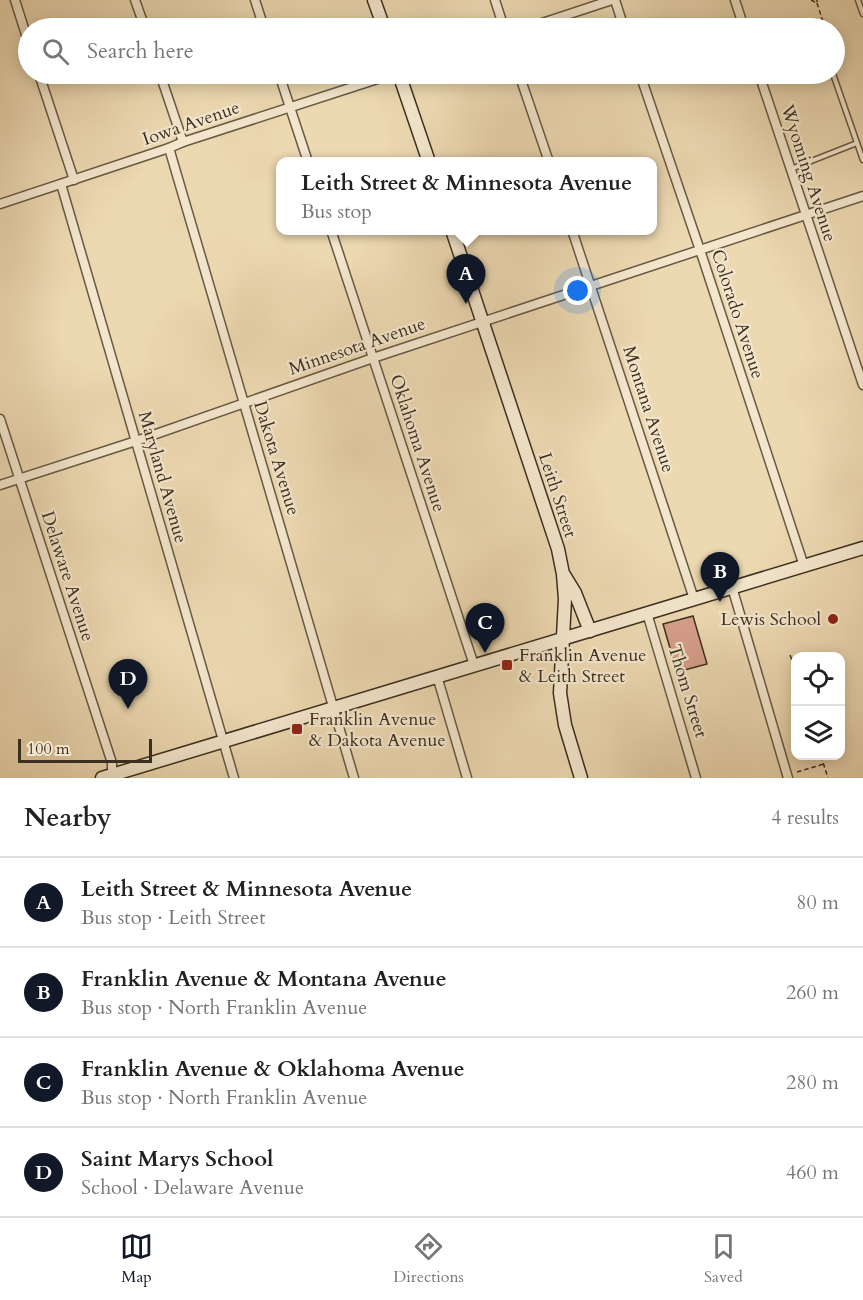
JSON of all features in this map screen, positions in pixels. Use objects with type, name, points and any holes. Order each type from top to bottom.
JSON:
[{"type":"street","points":[[15,0],[21,18]]},
{"type":"street","points":[[135,0],[141,18]]},
{"type":"street","points":[[255,0],[261,18]]},
{"type":"street","points":[[374,0],[380,18]]},
{"type":"street","points":[[495,0],[501,18]]},
{"type":"street","points":[[558,18],[613,0],[620,18]]},
{"type":"street","points":[[735,0],[741,18]]},
{"type":"street","points":[[42,84],[74,180]]},
{"type":"street","points":[[163,84],[183,142]]},
{"type":"street","points":[[283,84],[306,157]]},
{"type":"street","name":"Iowa Avenue","points":[[0,204],[362,84]]},
{"type":"street","points":[[402,84],[427,157]]},
{"type":"street","points":[[522,84],[547,157]]},
{"type":"street","name":"Colorado Avenue","points":[[643,84],[804,566]]},
{"type":"street","name":"Wyoming Avenue","points":[[762,84],[863,385]]},
{"type":"street","name":"Dakota Avenue","points":[[169,148],[354,778]]},
{"type":"street","name":"Maryland Avenue","points":[[61,184],[234,778]]},
{"type":"street","name":"Minnesota Avenue","points":[[0,486],[373,358],[863,196]]},
{"type":"street","name":"Oklahoma Avenue","points":[[332,235],[474,665]]},
{"type":"street","name":"Leith Street","points":[[453,235],[558,549],[563,574],[564,599],[560,677],[562,709],[581,778]]},
{"type":"street","name":"Montana Avenue","points":[[573,235],[694,599]]},
{"type":"street","name":"Delaware Avenue","points":[[0,419],[112,763],[109,777]]},
{"type":"street","points":[[109,777],[863,548]]},
{"type":"street","points":[[563,574],[575,593],[590,631]]},
{"type":"street","points":[[732,587],[788,778]]},
{"type":"street","name":"Thom Street","points":[[647,613],[696,778]]},
{"type":"street","points":[[437,676],[467,778]]},
{"type":"lane","points":[[858,0],[863,14]]},
{"type":"lane","points":[[836,84],[863,160]]},
{"type":"lane","points":[[791,168],[857,143]]},
{"type":"path","points":[[811,0],[817,2],[822,18]]},
{"type":"path","points":[[822,760],[828,778]]},
{"type":"path","points":[[797,772],[824,764]]},
{"type":"building","points":[[693,616],[707,664],[677,672],[663,624]]},
{"type":"place","name":"Leith Street & Minnesota Avenue","points":[[466,304]]},
{"type":"place","name":"Franklin Avenue & Montana Avenue","points":[[720,602]]},
{"type":"place","name":"Lewis School","points":[[833,619]]},
{"type":"place","name":"Franklin Avenue & Oklahoma Avenue","points":[[485,653]]},
{"type":"place","name":"Franklin Avenue & Leith Street","points":[[507,665]]},
{"type":"place","name":"Saint Marys School","points":[[128,709]]},
{"type":"place","name":"Franklin Avenue & Dakota Avenue","points":[[297,729]]}]
